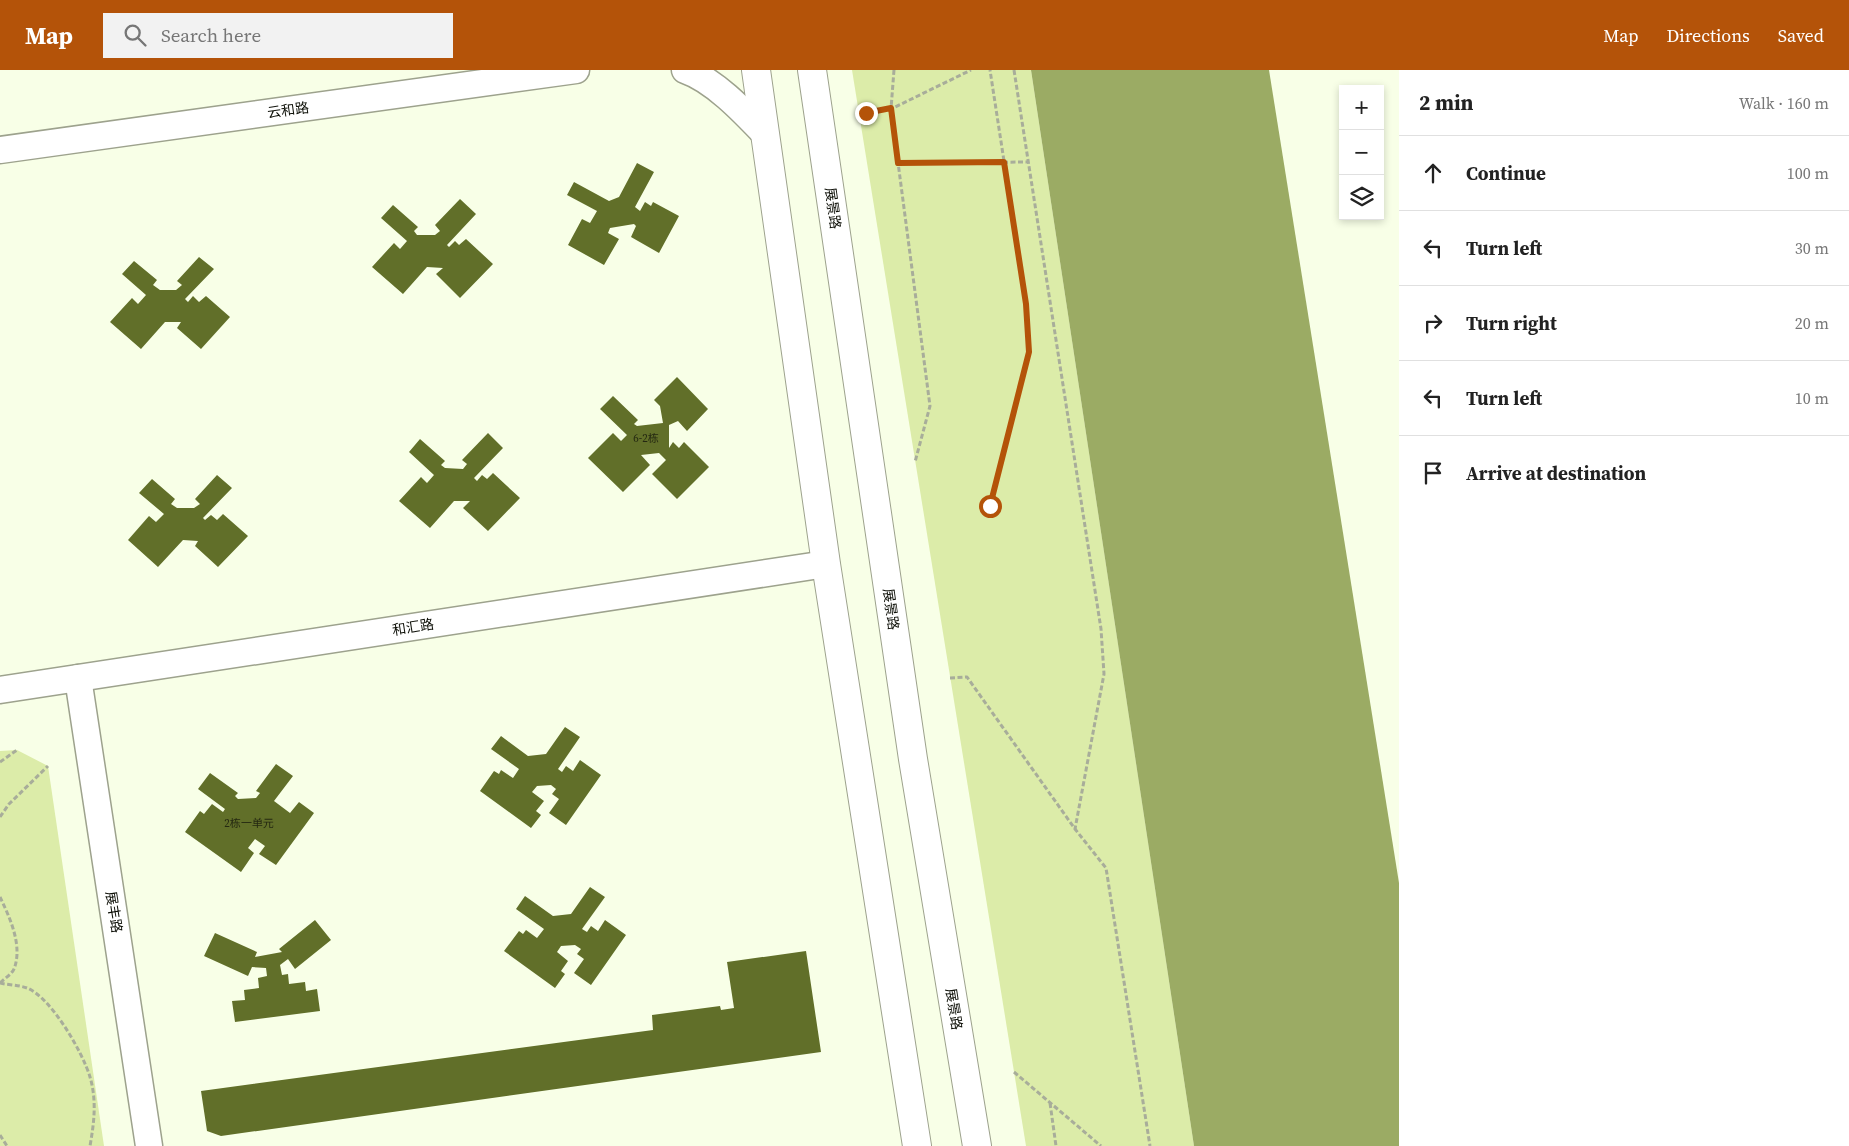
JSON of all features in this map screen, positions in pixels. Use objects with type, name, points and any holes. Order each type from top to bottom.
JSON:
[{"type":"main road","points":[[756,70],[826,564],[917,1146]]},
{"type":"main road","name":"展景路","points":[[812,70],[913,759],[977,1146]]},
{"type":"street","name":"云和路","points":[[0,150],[576,70]]},
{"type":"street","points":[[685,70],[694,74],[733,101],[765,134]]},
{"type":"street","name":"和汇路","points":[[0,690],[826,564]]},
{"type":"street","name":"展丰路","points":[[78,678],[149,1146]]},
{"type":"path","points":[[894,70],[891,108],[930,406],[915,462]]},
{"type":"path","points":[[859,115],[891,108],[971,70]]},
{"type":"path","points":[[990,70],[1026,304],[1029,352],[990,506]]},
{"type":"path","points":[[1014,70],[1101,629],[1104,674],[1075,828]]},
{"type":"path","points":[[898,163],[1028,162]]},
{"type":"path","points":[[950,678],[966,677],[1106,868],[1150,1146]]},
{"type":"path","points":[[0,762],[17,750]]},
{"type":"path","points":[[0,817],[9,804],[48,766]]},
{"type":"path","points":[[0,897],[14,931],[17,954],[13,971],[0,983]]},
{"type":"path","points":[[0,983],[27,988],[49,1004],[71,1036],[90,1077],[96,1115],[90,1146]]},
{"type":"path","points":[[1014,1072],[1100,1146]]},
{"type":"path","points":[[1050,1103],[1056,1146]]},
{"type":"path","points":[[0,1135],[8,1146]]},
{"type":"shaded area","points":[[852,70],[1031,70],[1194,1146],[1026,1146]]},
{"type":"shaded area","points":[[1031,70],[1269,70],[1399,883],[1399,1146],[1194,1146]]},
{"type":"shaded area","points":[[17,750],[48,766],[104,1146],[0,1146],[0,751]]},
{"type":"building","points":[[637,163],[654,172],[635,207],[640,211],[645,202],[651,206],[653,202],[679,216],[659,253],[631,237],[636,226],[634,224],[610,228],[608,233],[619,239],[604,265],[568,245],[582,219],[590,223],[597,211],[567,195],[574,182],[609,201],[619,197]]},
{"type":"building","points":[[460,199],[476,214],[447,245],[449,247],[455,241],[459,245],[466,239],[493,264],[460,298],[436,274],[443,268],[427,267],[403,294],[372,267],[394,243],[400,249],[407,241],[381,218],[393,205],[418,227],[414,231],[417,235],[435,235],[440,231],[435,225]]},
{"type":"building","points":[[199,257],[214,269],[185,299],[188,302],[193,296],[199,302],[206,296],[230,317],[201,349],[177,328],[181,322],[165,322],[141,349],[110,322],[132,298],[138,304],[146,295],[122,274],[134,261],[157,280],[153,285],[160,290],[176,290],[182,285],[177,281]]},
{"type":"building","points":[[677,377],[708,409],[687,431],[678,421],[669,425],[669,448],[673,442],[679,448],[684,442],[709,467],[677,499],[652,474],[666,460],[659,453],[641,455],[650,465],[623,492],[588,458],[613,433],[621,441],[627,435],[600,409],[613,396],[638,420],[634,424],[637,426],[663,423],[660,406],[654,400]]},
{"type":"building","points":[[488,433],[503,448],[474,478],[477,481],[482,475],[487,479],[493,473],[520,498],[488,531],[463,508],[470,501],[454,501],[430,528],[399,501],[421,477],[427,483],[434,475],[409,452],[420,439],[445,461],[441,465],[445,468],[463,469],[467,464],[462,460]]},
{"type":"building","points":[[217,475],[232,488],[203,518],[205,520],[211,515],[217,520],[223,514],[248,536],[218,567],[195,546],[198,541],[183,540],[158,567],[128,540],[149,516],[156,522],[164,514],[139,493],[152,479],[175,499],[171,504],[177,508],[194,508],[200,504],[195,499]]},
{"type":"building","points":[[565,727],[580,737],[558,769],[562,772],[566,766],[573,771],[580,760],[601,775],[566,825],[549,813],[559,799],[552,794],[556,789],[551,785],[537,786],[532,792],[544,801],[536,811],[541,815],[531,828],[480,791],[494,771],[499,774],[501,770],[513,778],[519,769],[491,749],[501,736],[528,756],[546,754]]},
{"type":"building","points":[[276,764],[293,776],[274,801],[290,813],[299,802],[314,813],[276,865],[259,854],[265,846],[255,839],[248,848],[254,853],[241,872],[185,832],[200,811],[204,814],[212,804],[223,812],[225,809],[198,789],[210,773],[238,793],[235,796],[238,799],[256,798],[260,793],[256,791]]},
{"type":"building","points":[[590,887],[605,897],[582,929],[587,932],[591,926],[598,931],[605,920],[626,935],[591,985],[574,973],[584,959],[577,954],[581,949],[575,945],[561,946],[557,952],[568,961],[561,971],[565,974],[555,988],[504,951],[519,931],[523,934],[526,930],[537,938],[544,929],[516,909],[525,896],[553,916],[571,914]]},
{"type":"building","points":[[315,920],[331,940],[295,969],[288,959],[280,965],[282,975],[288,974],[289,984],[305,982],[306,991],[317,989],[320,1011],[235,1022],[232,1001],[245,1000],[244,990],[259,988],[258,978],[267,976],[266,968],[252,967],[248,976],[204,956],[215,933],[257,952],[255,957],[282,952],[279,949]]},
{"type":"building","points":[[806,951],[821,1052],[221,1136],[207,1131],[201,1091],[653,1030],[652,1015],[720,1006],[721,1010],[734,1008],[727,962]]},
{"type":"route","points":[[866,113],[891,108],[898,163],[1004,162],[1026,304],[1029,352],[990,506]]}]
